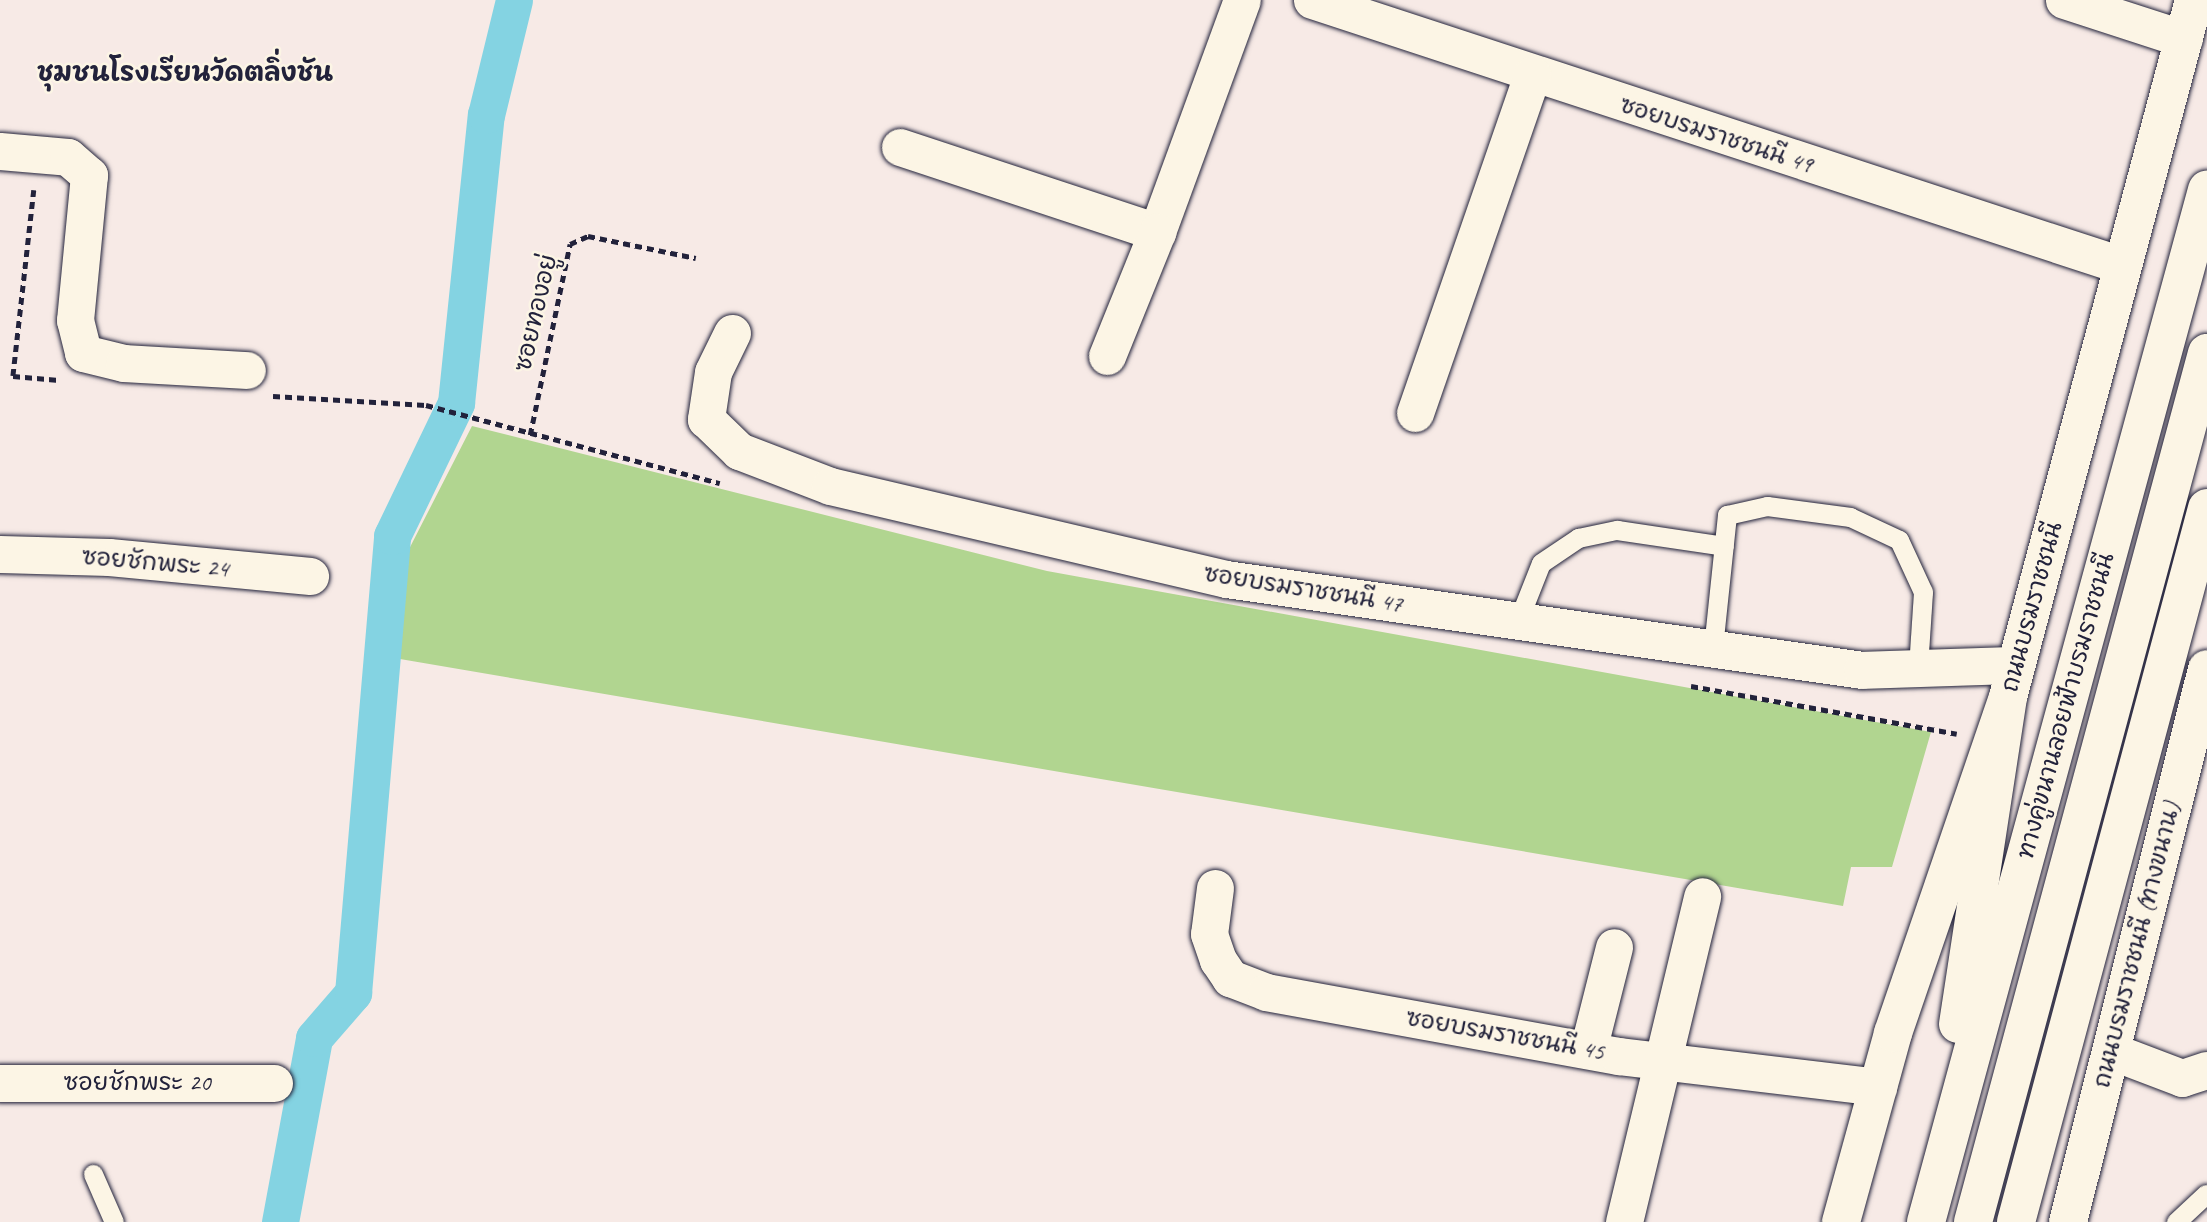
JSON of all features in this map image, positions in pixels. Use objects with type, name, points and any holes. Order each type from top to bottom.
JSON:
[{"type":"main road","name":"ถนนบรมราชชนนี","points":[[1906,1222],[1954,1046],[2012,681],[2194,0]]},
{"type":"main road","name":"ทางคู่ขนานลอยฟ้าบรมราชชนนี","points":[[1926,1222],[2207,190]]},
{"type":"main road","name":"ทางคู่ขนานลอยฟ้าบรมราชชนนี","points":[[1972,1222],[2207,353]]},
{"type":"main road","points":[[2016,1222],[2207,508]]},
{"type":"main road","points":[[1842,1222],[1878,1087],[2012,681]]},
{"type":"main road","name":"ถนนบรมราชชนนี (ทางขนาน)","points":[[2068,1222],[2204,693]]},
{"type":"street","points":[[1107,356],[1157,232],[1242,0]]},
{"type":"street","name":"ซอยบรมราชชนนี 49","points":[[1312,0],[1532,75],[2122,265]]},
{"type":"street","points":[[2064,0],[2184,39]]},
{"type":"street","points":[[1415,413],[1532,75]]},
{"type":"street","points":[[900,147],[1157,232]]},
{"type":"street","points":[[0,151],[68,157],[89,175],[75,320],[83,353],[124,363],[247,370]]},
{"type":"street","name":"ซอยบรมราชชนนี 47","points":[[732,333],[713,372],[706,419],[739,451],[830,486],[1226,579],[1862,670],[1918,668],[2012,681]]},
{"type":"street","name":"ซอยชักพระ 24","points":[[0,554],[310,576]]},
{"type":"street","name":"ซอยบรมราชชนนี 45","points":[[1214,888],[1209,934],[1230,978],[1266,992],[1587,1050],[1878,1087]]},
{"type":"street","points":[[1624,1222],[1666,1062],[1702,896]]},
{"type":"street","points":[[1587,1050],[1615,947]]},
{"type":"street","points":[[2110,1051],[2182,1078],[2207,1070]]},
{"type":"street","name":"ซอยชักพระ 20","points":[[0,1083],[274,1083]]},
{"type":"lane","points":[[1713,648],[1727,515],[1767,506],[1850,517],[1899,540],[1923,592],[1918,668]]},
{"type":"lane","points":[[1518,621],[1541,563],[1578,538],[1617,530],[1724,546]]},
{"type":"lane","points":[[93,1174],[114,1222]]},
{"type":"lane","points":[[2176,1222],[2206,1194]]},
{"type":"path","name":"ซอยทองอยู่","points":[[530,435],[570,244],[588,236],[696,258]]},
{"type":"path","points":[[426,405],[469,419]]},
{"type":"green space","points":[[472,426],[1047,571],[1931,732],[1892,867],[1851,867],[1843,906],[400,659],[407,553]]},
{"type":"waterway","points":[[280,1222],[314,1038],[353,993],[392,536],[456,403],[486,115],[514,0]]},
{"type":"district","name":"ชุมชนโรงเรียนวัดตลิ่งชัน","points":[[185,73]]}]
